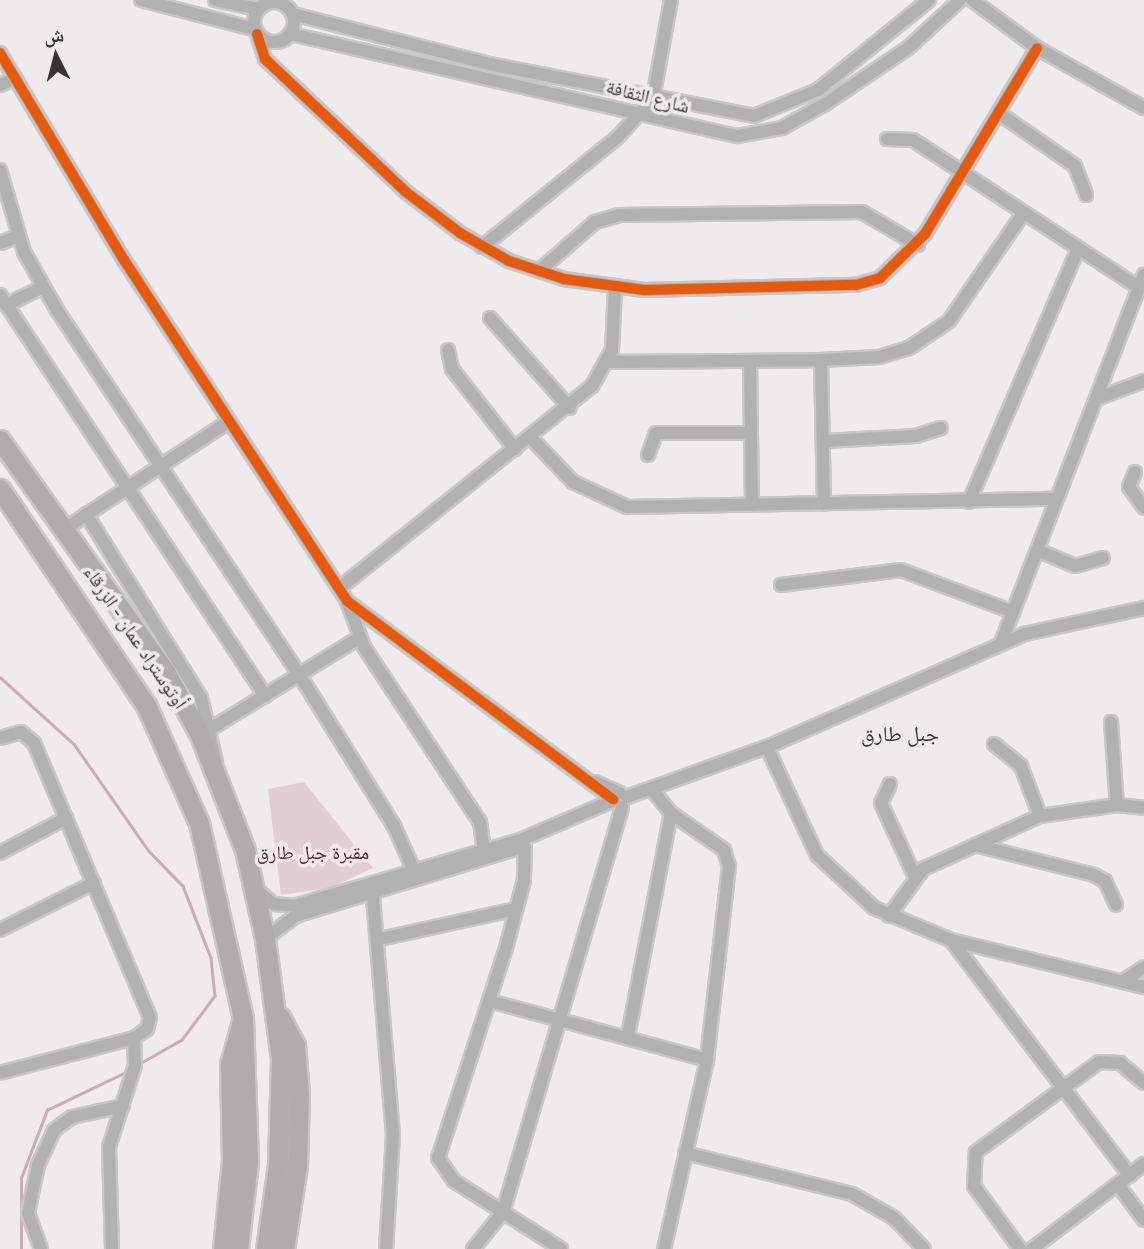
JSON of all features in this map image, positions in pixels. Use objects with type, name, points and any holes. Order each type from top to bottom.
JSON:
[{"type":"highway","name":"أوتوستراد عمان - الزرقاء","points":[[0,440],[206,732],[217,773],[257,890],[277,1013],[297,1058],[287,1166],[284,1249]]},
{"type":"highway","name":"أوتوستراد عمان - الزرقاء","points":[[0,489],[169,746],[214,875],[243,1018],[238,1249]]},
{"type":"highway","name":"أوتوستراد عمان - الزرقاء","points":[[223,1249],[240,1161]]},
{"type":"highway","name":"أوتوستراد عمان - الزرقاء","points":[[266,1249],[287,1166]]},
{"type":"street","points":[[141,0],[256,32],[274,43]]},
{"type":"street","points":[[215,0],[262,5],[278,2],[292,8],[291,34],[274,43]]},
{"type":"street","points":[[482,247],[642,113],[653,99],[671,0]]},
{"type":"street","name":"شارع الثقافة","points":[[292,8],[653,99],[732,116],[773,112],[842,74],[929,0]]},
{"type":"street","name":"شارع الثقافة","points":[[291,34],[729,135],[782,128],[908,48],[960,0]]},
{"type":"street","points":[[971,0],[1037,48],[1144,108]]},
{"type":"street","points":[[262,5],[256,32],[262,55],[417,202],[482,247],[539,271],[615,289],[856,285],[896,268],[918,245],[964,174],[1037,48]]},
{"type":"street","points":[[273,67],[274,43]]},
{"type":"street","points":[[0,53],[228,422],[341,587],[359,638],[480,821],[484,849]]},
{"type":"street","points":[[0,85],[15,78]]},
{"type":"street","points":[[1000,114],[1075,166],[1086,195]]},
{"type":"street","points":[[887,139],[913,140],[1022,215],[1139,288]]},
{"type":"street","points":[[0,170],[19,236],[43,287],[300,676],[394,826],[412,866]]},
{"type":"street","points":[[539,271],[595,222],[620,215],[862,212],[918,245]]},
{"type":"street","points":[[608,362],[750,362],[879,357],[933,335],[981,282],[1022,215]]},
{"type":"street","points":[[0,243],[19,236]]},
{"type":"street","points":[[970,502],[1077,251]]},
{"type":"street","points":[[1001,643],[1144,275]]},
{"type":"street","points":[[43,287],[3,300],[265,696]]},
{"type":"street","points":[[341,587],[570,408],[608,362],[617,322],[615,289]]},
{"type":"street","points":[[490,317],[570,408]]},
{"type":"street","points":[[448,350],[452,369],[515,449]]},
{"type":"street","points":[[821,360],[824,504]]},
{"type":"street","points":[[750,362],[752,505]]},
{"type":"street","points":[[1096,399],[1144,381]]},
{"type":"street","points":[[63,530],[228,422]]},
{"type":"street","points":[[824,441],[916,436],[941,428]]},
{"type":"street","points":[[648,455],[656,433],[751,433]]},
{"type":"street","points":[[531,438],[573,482],[611,503],[752,505],[1055,499]]},
{"type":"street","points":[[1135,472],[1129,487],[1144,508]]},
{"type":"street","points":[[86,514],[182,662],[206,732],[359,638]]},
{"type":"street","points":[[1037,550],[1075,566],[1103,558]]},
{"type":"street","points":[[781,585],[901,570],[1013,612]]},
{"type":"street","points":[[347,601],[464,694],[619,800]]},
{"type":"street","points":[[265,939],[286,920],[373,887],[412,866],[484,849],[619,800],[654,792],[767,747],[1001,643],[1057,624],[1144,608]]},
{"type":"street","points":[[1111,722],[1117,805]]},
{"type":"street","points":[[0,738],[9,732],[28,735],[146,999],[149,1024],[134,1038],[0,1073]]},
{"type":"street","points":[[994,744],[1021,766],[1041,816]]},
{"type":"street","points":[[767,747],[821,862],[861,900],[889,916],[951,940],[1125,980],[1144,988]]},
{"type":"street","points":[[890,785],[881,803],[915,877]]},
{"type":"street","points":[[654,792],[671,813],[718,844],[728,859],[707,1060],[664,1249]]},
{"type":"street","points":[[257,890],[273,904],[294,906],[373,887],[525,847],[619,800]]},
{"type":"street","points":[[472,1249],[489,1245],[503,1212],[619,800]]},
{"type":"street","points":[[889,916],[915,877],[975,845],[1041,816],[1117,805],[1144,808]]},
{"type":"street","points":[[628,1036],[671,813]]},
{"type":"street","points":[[0,853],[65,818]]},
{"type":"street","points":[[975,845],[1094,875],[1105,881],[1116,905]]},
{"type":"street","points":[[525,847],[516,909],[490,1001],[438,1158],[454,1181],[561,1249]]},
{"type":"street","points":[[0,930],[94,883]]},
{"type":"street","points":[[373,887],[380,939],[393,1135],[386,1249]]},
{"type":"street","points":[[380,939],[516,909]]},
{"type":"street","points":[[951,940],[1130,1176]]},
{"type":"street","points":[[1125,980],[1144,967]]},
{"type":"street","points":[[490,1001],[628,1036],[707,1060]]},
{"type":"street","points":[[112,1249],[108,1153],[135,1065],[134,1038]]},
{"type":"street","points":[[1020,1249],[974,1185],[972,1159],[1061,1087],[1107,1060],[1144,1083]]},
{"type":"street","points":[[41,1249],[29,1213],[38,1165],[54,1130],[72,1118],[123,1106]]},
{"type":"street","points":[[685,1153],[852,1194],[894,1218],[924,1249]]},
{"type":"street","points":[[1032,1249],[1119,1186],[1144,1164]]},
{"type":"street","points":[[1119,1186],[1144,1220]]},
{"type":"green space","name":"مقبرة جبل طارق","points":[[304,782],[373,868],[330,888],[281,895],[268,789]]},
{"type":"waterway","points":[[0,677],[74,744],[149,851],[183,886],[211,958],[215,996],[182,1040],[140,1064]]},
{"type":"waterway","points":[[21,1249],[21,1178],[47,1110],[128,1071]]},
{"type":"cycle path","points":[[257,34],[265,59],[406,192],[460,233],[509,261],[564,279],[644,290],[856,285],[880,278],[925,234],[1037,48]]},
{"type":"cycle path","points":[[0,53],[124,260],[347,601],[613,799]]},
{"type":"district","name":"جبل طارق","points":[[900,733]]}]
